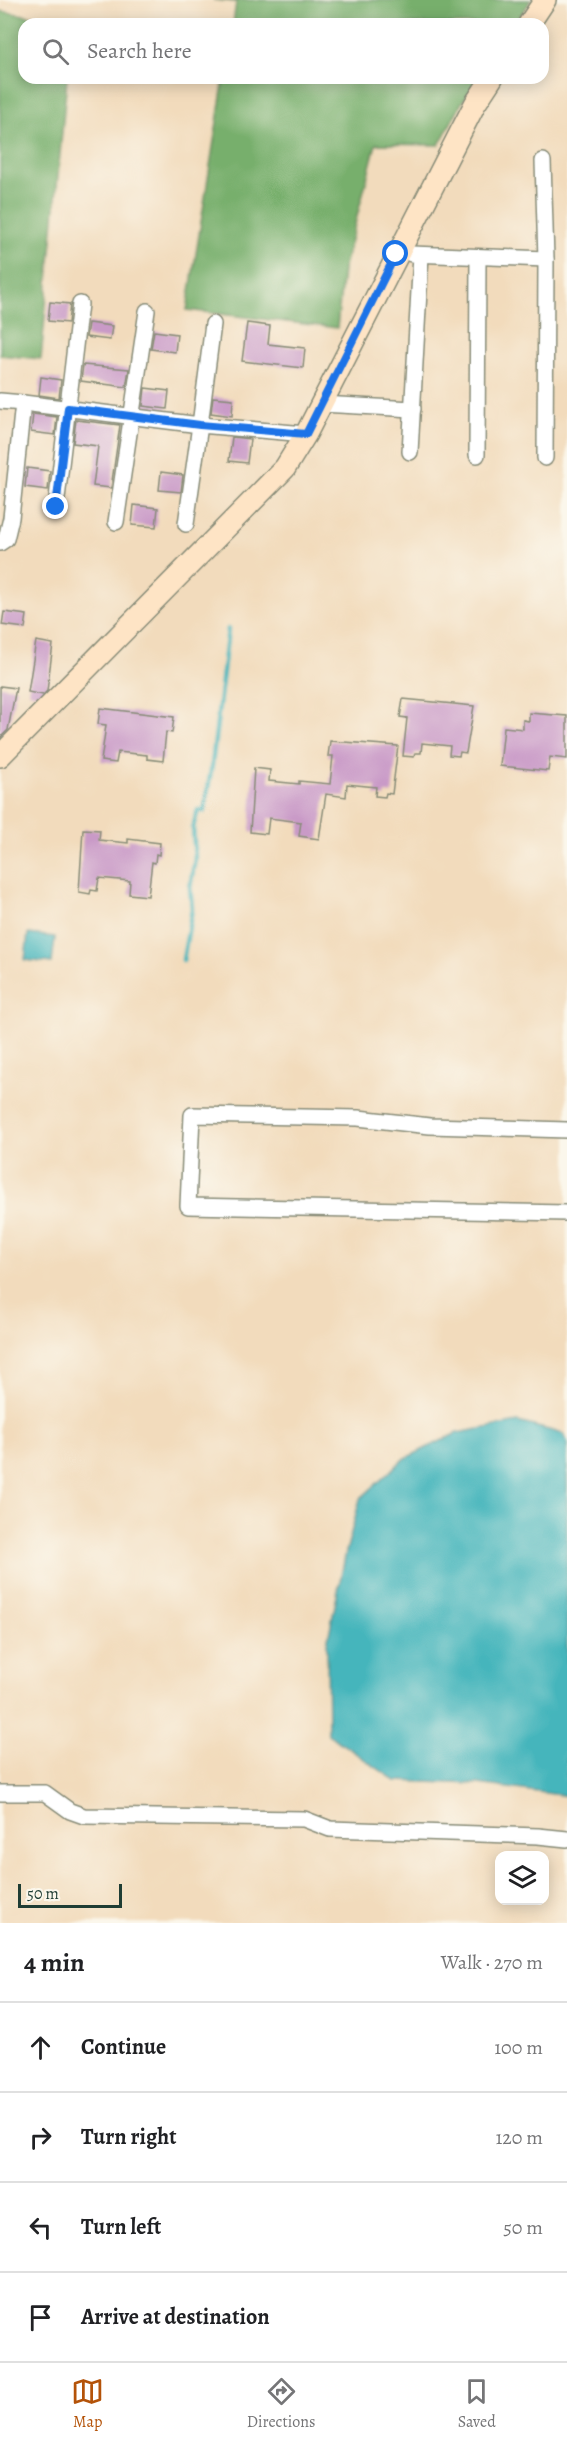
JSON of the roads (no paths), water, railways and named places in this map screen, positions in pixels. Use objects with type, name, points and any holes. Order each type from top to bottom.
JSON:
[{"type":"main road","points":[[533,18],[545,0]]},
{"type":"main road","points":[[0,756],[285,468],[306,434],[396,254],[475,104],[488,84]]},
{"type":"street","points":[[543,161],[546,259],[544,458]]},
{"type":"street","points":[[396,254],[546,259]]},
{"type":"street","points":[[410,452],[421,255]]},
{"type":"street","points":[[477,455],[478,258]]},
{"type":"street","points":[[56,507],[80,304]]},
{"type":"street","points":[[116,522],[147,311]]},
{"type":"street","points":[[186,524],[213,324]]},
{"type":"street","points":[[0,401],[200,425],[306,434]]},
{"type":"street","points":[[0,543],[6,539],[11,518],[22,403]]},
{"type":"street","points":[[321,404],[413,409]]},
{"type":"street","points":[[567,1130],[430,1126],[358,1118],[192,1115],[188,1206],[567,1213]]},
{"type":"street","points":[[0,1793],[45,1793],[70,1811],[84,1816],[304,1819],[330,1830],[538,1836],[567,1839]]},
{"type":"water","points":[[28,934],[55,937],[52,963],[25,960]]},
{"type":"water","points":[[518,1422],[564,1434],[567,1442],[567,1796],[478,1784],[396,1781],[328,1734],[327,1644],[346,1552],[360,1499],[404,1459],[457,1433]]},
{"type":"waterway","points":[[183,960],[192,909],[190,887],[195,859],[193,827],[198,810],[204,811],[212,765],[228,629]]}]
